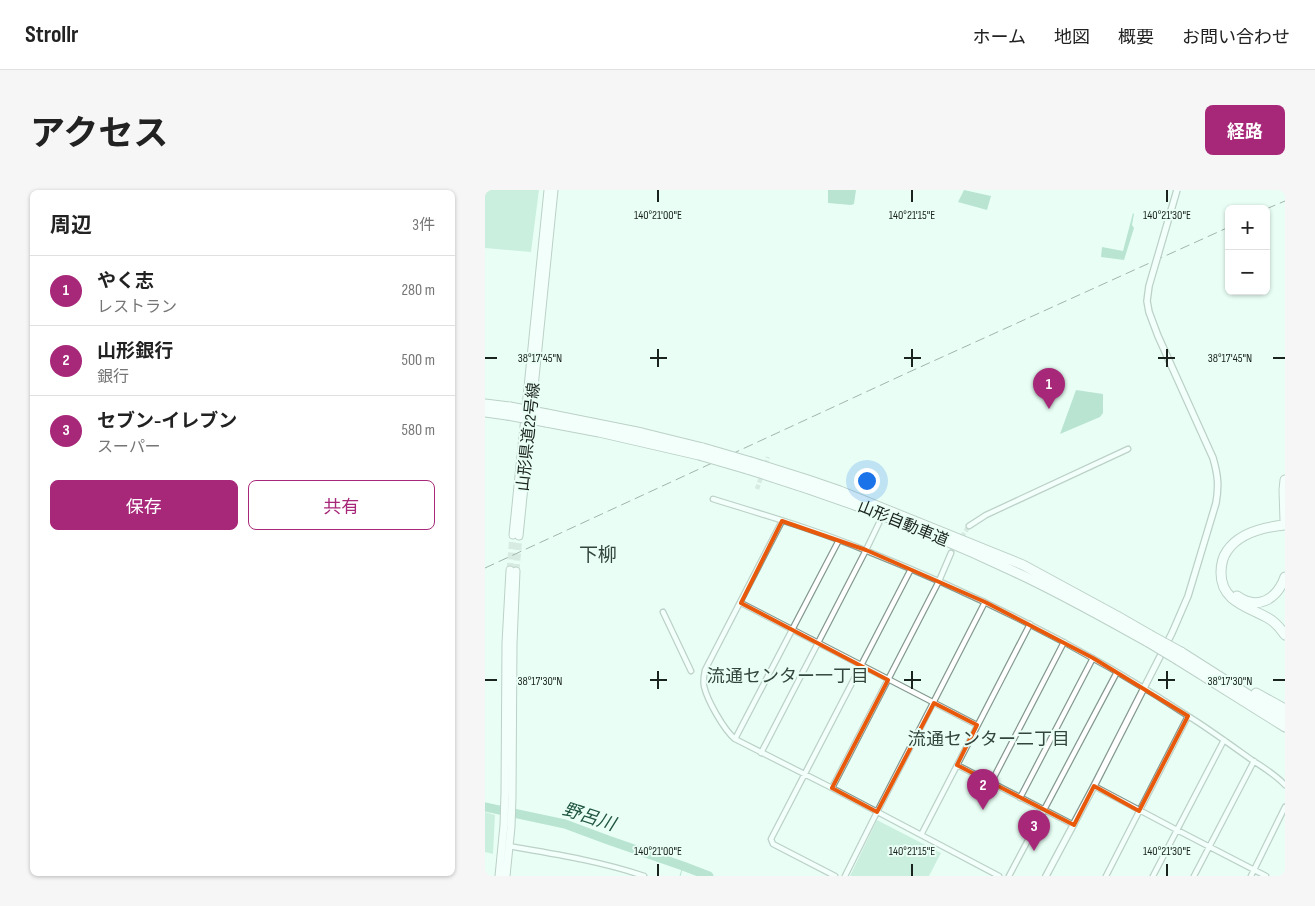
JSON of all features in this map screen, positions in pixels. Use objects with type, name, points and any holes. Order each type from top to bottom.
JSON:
[{"type":"highway","name":"山形自動車道","points":[[485,404],[508,411],[642,433],[701,452],[808,480],[839,491],[1023,566],[1117,616],[1284,723]]},
{"type":"highway","name":"山形自動車道","points":[[485,412],[508,411]]},
{"type":"highway","points":[[1285,480],[1285,520]]},
{"type":"highway","points":[[1285,525],[1248,534],[1239,539],[1223,558],[1221,577],[1223,586],[1233,600],[1243,607],[1269,619],[1285,635]]},
{"type":"highway","points":[[1285,529],[1267,530],[1244,542],[1229,557],[1226,570],[1227,582],[1237,597],[1256,603],[1268,600],[1275,594],[1282,586],[1285,577]]},
{"type":"highway","points":[[1179,656],[1285,709]]},
{"type":"main road","name":"山形県道22号線","points":[[516,535],[552,191]]},
{"type":"main road","points":[[499,876],[505,846],[509,797],[513,571]]},
{"type":"main road","points":[[505,846],[506,876]]},
{"type":"street","points":[[1046,876],[1160,658],[1188,596],[1210,526],[1218,490],[1218,476],[1213,458],[1152,322],[1147,302],[1149,286],[1177,190]]},
{"type":"street","points":[[969,526],[986,515],[1128,449]]},
{"type":"street","points":[[713,499],[866,550],[939,581],[1030,624],[1144,688],[1253,760],[1280,780],[1285,786]]},
{"type":"street","points":[[782,521],[705,670],[704,688],[722,725],[735,739],[999,876]]},
{"type":"street","points":[[761,753],[879,523]]},
{"type":"street","points":[[735,739],[839,540]]},
{"type":"street","points":[[832,788],[939,581],[951,553]]},
{"type":"street","points":[[835,876],[773,844],[771,839],[911,569]]},
{"type":"street","points":[[845,876],[985,602]]},
{"type":"street","points":[[741,603],[977,726]]},
{"type":"street","points":[[663,612],[691,671]]},
{"type":"street","points":[[921,835],[1030,624]]},
{"type":"street","points":[[991,783],[1064,642]]},
{"type":"street","points":[[1020,798],[1093,658]]},
{"type":"street","points":[[1009,876],[1117,672]]},
{"type":"street","points":[[1106,876],[1188,716]]},
{"type":"street","points":[[1153,876],[1224,740]]},
{"type":"street","points":[[1194,876],[1253,760]]},
{"type":"street","points":[[957,765],[1074,825]]},
{"type":"street","points":[[1094,786],[1266,876]]},
{"type":"street","points":[[1251,876],[1285,807]]},
{"type":"street","points":[[505,846],[596,862],[644,876]]},
{"type":"highlighted area","points":[[782,521],[866,550],[985,602],[1093,658],[1188,716],[1139,811],[1094,786],[1074,825],[957,765],[977,725],[934,703],[877,812],[832,788],[888,680],[741,603]]},
{"type":"shaded area","points":[[485,190],[539,190],[531,252],[485,248]]},
{"type":"shaded area","points":[[828,190],[856,190],[854,204],[828,203]]},
{"type":"shaded area","points":[[964,190],[991,196],[987,210],[958,202]]},
{"type":"shaded area","points":[[1133,213],[1132,225],[1134,228],[1124,260],[1101,257],[1102,247],[1123,251]]},
{"type":"shaded area","points":[[1076,390],[1103,394],[1103,413],[1100,417],[1060,434]]},
{"type":"shaded area","points":[[485,812],[495,815],[493,854],[485,852]]},
{"type":"shaded area","points":[[877,820],[941,853],[929,876],[850,876]]},
{"type":"waterway","name":"野呂川","points":[[485,807],[565,824],[709,876]]},
{"type":"waterway","points":[[680,876],[683,866]]},
{"type":"tunnel","points":[[757,489],[768,457]]},
{"type":"tunnel","points":[[951,553],[969,526]]},
{"type":"tunnel","points":[[510,570],[513,535]]},
{"type":"tunnel","points":[[516,571],[519,536]]},
{"type":"railway","points":[[1270,207],[1285,201]]},
{"type":"railway","points":[[485,568],[1225,229]]},
{"type":"place","name":"やく志","points":[[1049,409]]},
{"type":"place","name":"山形銀行","points":[[983,810]]},
{"type":"place","name":"セブン-イレブン","points":[[1034,851]]},
{"type":"district","name":"下柳","points":[[598,555]]},
{"type":"district","name":"流通センター一丁目","points":[[788,676]]},
{"type":"district","name":"流通センター二丁目","points":[[989,739]]}]
